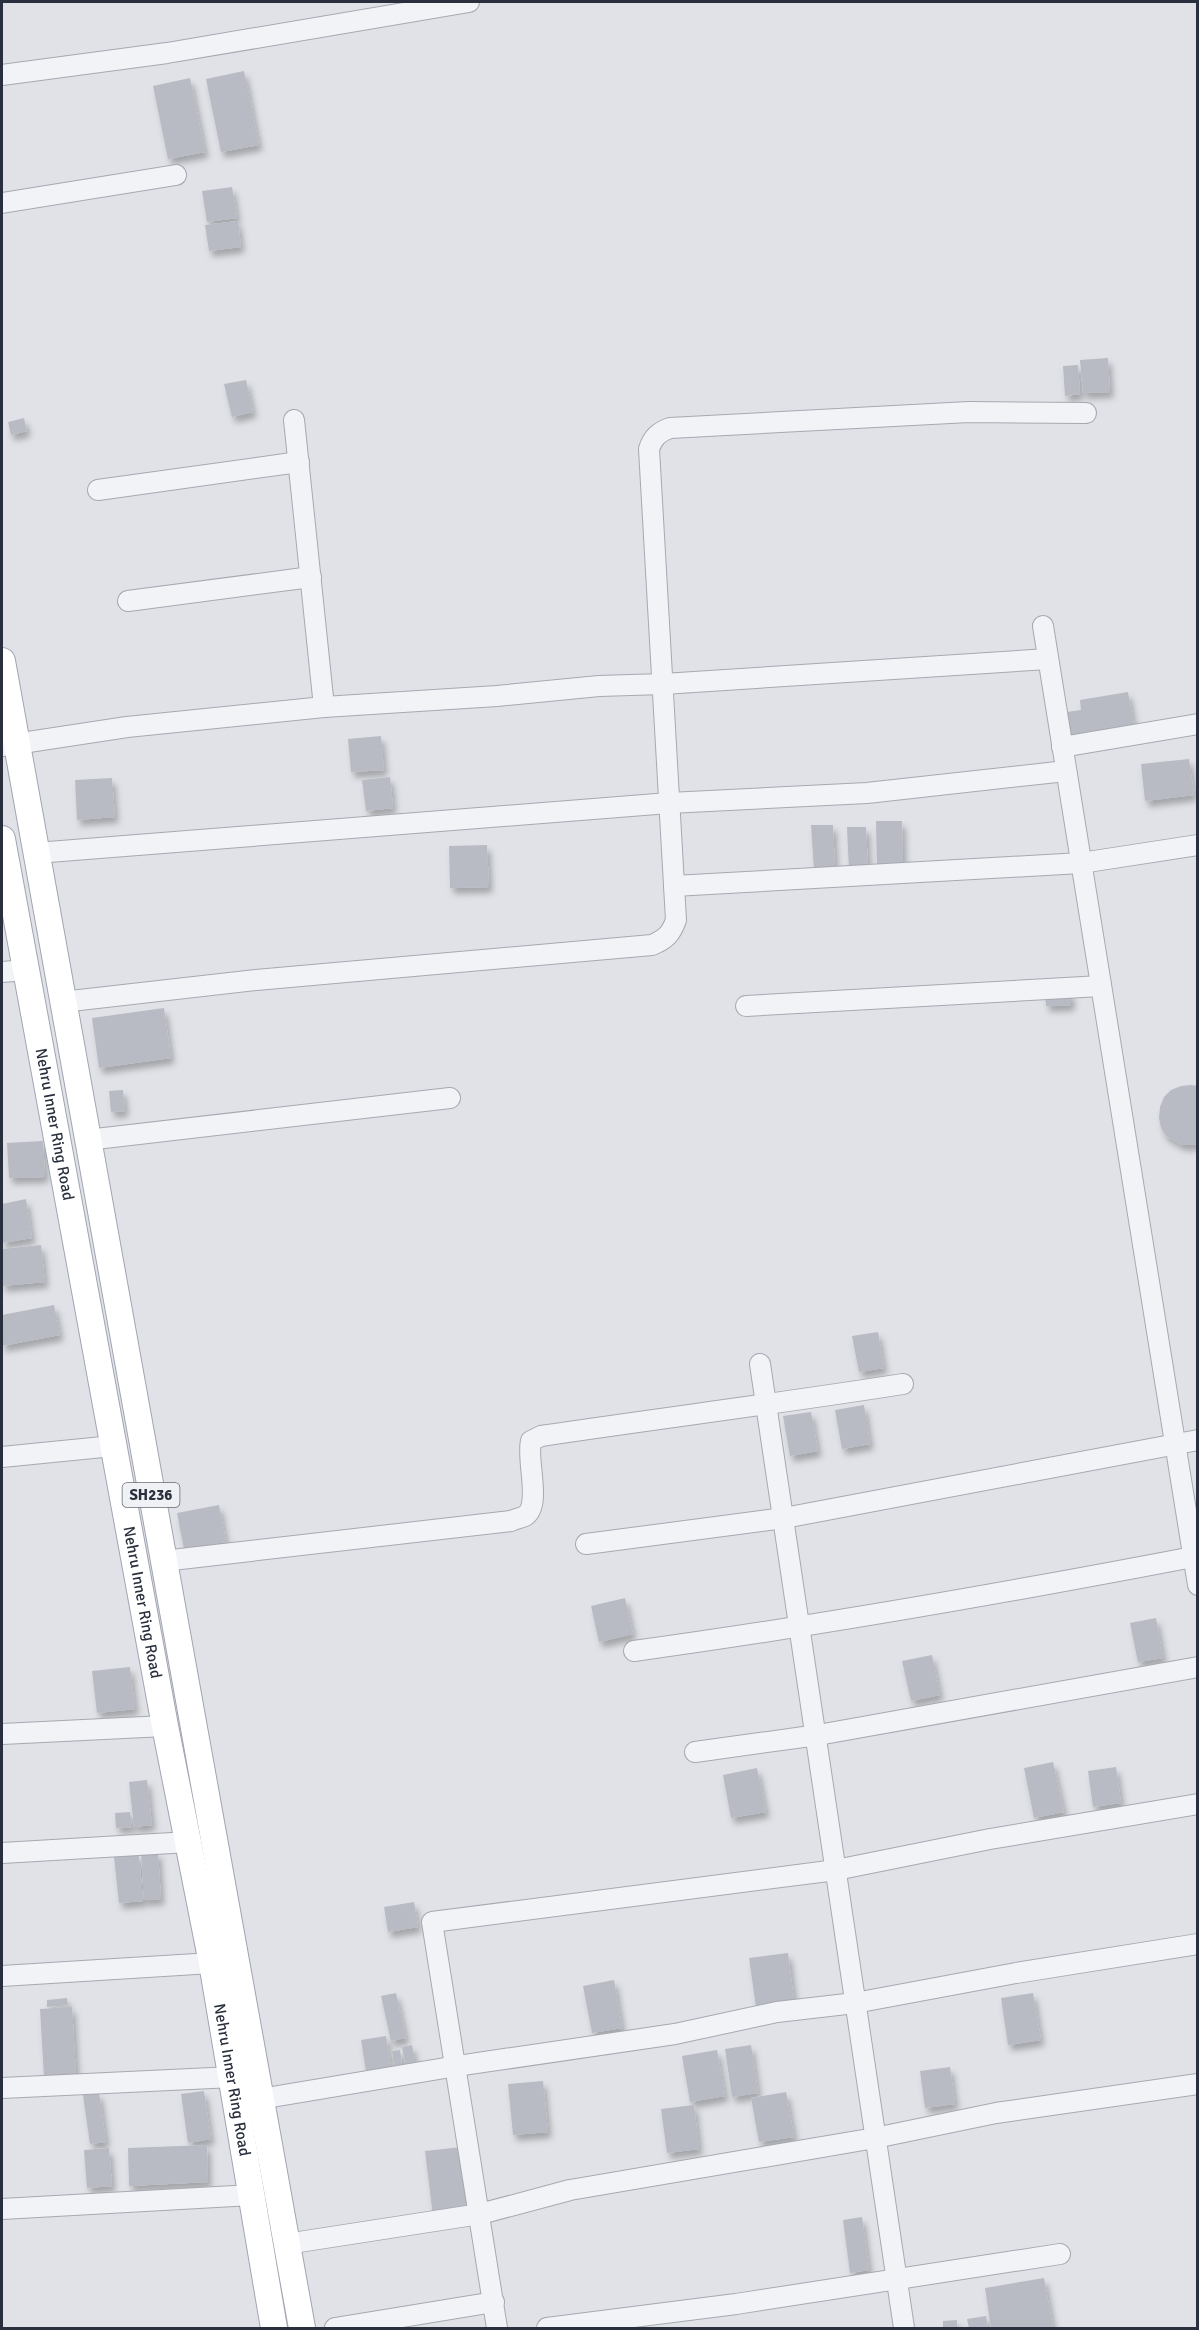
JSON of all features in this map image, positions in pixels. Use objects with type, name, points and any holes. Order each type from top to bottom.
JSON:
[{"type":"main road","name":"SH236","points":[[2,662],[9,744],[36,852],[302,2328]]},
{"type":"main road","name":"Nehru Inner Ring Road","points":[[2,839],[14,971],[113,1446],[189,1842],[233,2077],[274,2328]]},
{"type":"street","points":[[2,75],[167,53],[469,2]]},
{"type":"street","points":[[2,203],[176,175]]},
{"type":"street","points":[[62,1002],[256,980],[652,945],[664,940],[672,932],[676,920],[649,448],[652,439],[660,432],[670,428],[969,412],[1086,413]]},
{"type":"street","points":[[294,420],[324,707]]},
{"type":"street","points":[[98,490],[299,462]]},
{"type":"street","points":[[128,601],[311,578]]},
{"type":"street","points":[[1043,626],[1175,1443],[1196,1556],[1197,1585]]},
{"type":"street","points":[[9,744],[127,727],[324,707],[496,696],[598,686],[663,684],[1048,659]]},
{"type":"street","points":[[1062,747],[1197,724]]},
{"type":"street","points":[[36,852],[669,803],[867,793],[1066,771]]},
{"type":"street","points":[[674,886],[1081,863],[1197,845]]},
{"type":"street","points":[[746,1006],[1101,986]]},
{"type":"street","points":[[87,1140],[450,1098]]},
{"type":"street","points":[[760,1364],[818,1736],[904,2328]]},
{"type":"street","points":[[163,1562],[511,1521],[526,1515],[534,1503],[528,1451],[531,1441],[541,1436],[669,1417],[766,1406],[903,1384]]},
{"type":"street","points":[[586,1544],[784,1518],[1197,1440]]},
{"type":"street","points":[[2,1457],[113,1446]]},
{"type":"street","points":[[634,1651],[801,1628],[1196,1556]]},
{"type":"street","points":[[695,1752],[818,1736],[1197,1667]]},
{"type":"street","points":[[2,1734],[165,1726]]},
{"type":"street","points":[[497,2328],[457,2066],[432,1922],[836,1870],[990,1839],[1197,1804]]},
{"type":"street","points":[[2,1853],[189,1842]]},
{"type":"street","points":[[260,2099],[457,2066],[675,2034],[777,2012],[855,2003],[1016,1973],[1197,1944]]},
{"type":"street","points":[[2,1976],[212,1963]]},
{"type":"street","points":[[2,2088],[233,2077]]},
{"type":"street","points":[[286,2244],[480,2214],[570,2190],[875,2138],[996,2113],[1197,2084]]},
{"type":"street","points":[[2,2208],[252,2195]]},
{"type":"street","points":[[547,2328],[736,2304],[1060,2254]]},
{"type":"street","points":[[335,2328],[494,2302]]},
{"type":"building","points":[[244,71],[259,145],[221,152],[206,79]]},
{"type":"building","points":[[190,78],[205,152],[168,159],[153,86]]},
{"type":"building","points":[[232,187],[237,218],[207,222],[202,191]]},
{"type":"building","points":[[238,221],[241,247],[209,251],[205,225]]},
{"type":"building","points":[[1108,358],[1110,392],[1083,393],[1080,360]]},
{"type":"building","points":[[1078,365],[1080,394],[1065,396],[1063,366]]},
{"type":"building","points":[[246,380],[253,412],[232,417],[224,384]]},
{"type":"building","points":[[24,418],[27,431],[11,435],[8,422]]},
{"type":"building","points":[[1128,692],[1134,726],[1071,736],[1067,712],[1081,710],[1080,700]]},
{"type":"building","points":[[381,736],[384,770],[351,772],[348,739]]},
{"type":"building","points":[[1189,759],[1194,795],[1145,801],[1141,764]]},
{"type":"building","points":[[390,777],[393,808],[366,811],[362,780]]},
{"type":"building","points":[[112,778],[115,817],[77,820],[75,780]]},
{"type":"building","points":[[876,821],[902,821],[903,866],[877,866]]},
{"type":"building","points":[[811,825],[833,825],[835,869],[814,870]]},
{"type":"building","points":[[847,827],[866,827],[868,869],[849,870]]},
{"type":"building","points":[[487,845],[489,887],[450,888],[449,846]]},
{"type":"building","points":[[1071,992],[1071,1005],[1046,1006],[1045,993]]},
{"type":"building","points":[[164,1008],[171,1058],[99,1068],[92,1018]]},
{"type":"building","points":[[1191,1085],[1198,1086],[1198,1144],[1182,1145],[1166,1136],[1161,1128],[1160,1107],[1164,1097],[1171,1090]]},
{"type":"building","points":[[123,1090],[125,1111],[111,1112],[109,1091]]},
{"type":"building","points":[[43,1141],[45,1177],[9,1178],[7,1143]]},
{"type":"building","points":[[26,1199],[32,1238],[2,1243],[2,1204]]},
{"type":"building","points":[[41,1245],[45,1282],[2,1286],[2,1249]]},
{"type":"building","points":[[54,1305],[60,1335],[2,1346],[2,1315]]},
{"type":"building","points":[[878,1332],[884,1368],[859,1372],[852,1336]]},
{"type":"building","points":[[864,1405],[870,1444],[842,1449],[835,1410]]},
{"type":"building","points":[[811,1412],[818,1451],[790,1456],[783,1416]]},
{"type":"building","points":[[219,1505],[226,1542],[184,1549],[177,1513]]},
{"type":"building","points":[[625,1598],[633,1634],[599,1642],[591,1606]]},
{"type":"building","points":[[1156,1618],[1163,1658],[1138,1662],[1130,1623]]},
{"type":"building","points":[[932,1655],[940,1695],[911,1701],[902,1661]]},
{"type":"building","points":[[130,1667],[135,1709],[97,1713],[92,1671]]},
{"type":"building","points":[[1053,1762],[1064,1812],[1034,1818],[1024,1768]]},
{"type":"building","points":[[1116,1767],[1121,1803],[1093,1807],[1088,1771]]},
{"type":"building","points":[[757,1768],[766,1812],[731,1818],[723,1775]]},
{"type":"building","points":[[147,1780],[152,1825],[134,1827],[129,1782]]},
{"type":"building","points":[[130,1812],[132,1827],[116,1828],[115,1813]]},
{"type":"building","points":[[158,1852],[161,1899],[144,1900],[141,1853]]},
{"type":"building","points":[[139,1855],[143,1901],[119,1903],[114,1857]]},
{"type":"building","points":[[414,1902],[418,1927],[388,1932],[384,1907]]},
{"type":"building","points":[[788,1953],[794,2001],[756,2007],[749,1958]]},
{"type":"building","points":[[614,1980],[622,2028],[592,2033],[583,1986]]},
{"type":"building","points":[[396,1993],[406,2038],[391,2041],[381,1996]]},
{"type":"building","points":[[1033,1993],[1041,2040],[1008,2045],[1001,1998]]},
{"type":"building","points":[[67,1998],[68,2005],[47,2007],[47,2000]]},
{"type":"building","points":[[72,2007],[76,2075],[44,2077],[40,2009]]},
{"type":"building","points":[[386,2036],[391,2068],[366,2071],[361,2040]]},
{"type":"building","points":[[412,2045],[416,2067],[406,2068],[402,2047]]},
{"type":"building","points":[[751,2045],[758,2093],[732,2097],[725,2049]]},
{"type":"building","points":[[400,2050],[403,2071],[395,2072],[392,2051]]},
{"type":"building","points":[[717,2050],[725,2096],[690,2102],[682,2056]]},
{"type":"building","points":[[950,2067],[955,2104],[925,2108],[920,2071]]},
{"type":"building","points":[[543,2081],[548,2132],[513,2135],[508,2084]]},
{"type":"building","points":[[204,2091],[211,2139],[188,2143],[181,2094]]},
{"type":"building","points":[[786,2092],[794,2137],[759,2142],[751,2098]]},
{"type":"building","points":[[99,2093],[106,2142],[90,2144],[83,2095]]},
{"type":"building","points":[[694,2105],[699,2149],[667,2153],[661,2109]]},
{"type":"building","points":[[207,2145],[208,2182],[129,2186],[128,2148]]},
{"type":"building","points":[[462,2147],[469,2213],[433,2216],[425,2151]]},
{"type":"building","points":[[109,2148],[112,2186],[87,2188],[84,2150]]},
{"type":"building","points":[[862,2217],[869,2270],[850,2273],[843,2220]]},
{"type":"building","points":[[1044,2278],[1053,2328],[991,2328],[985,2288]]},
{"type":"building","points":[[986,2316],[988,2328],[969,2328],[967,2319]]},
{"type":"building","points":[[957,2320],[957,2328],[943,2328],[943,2321]]}]
